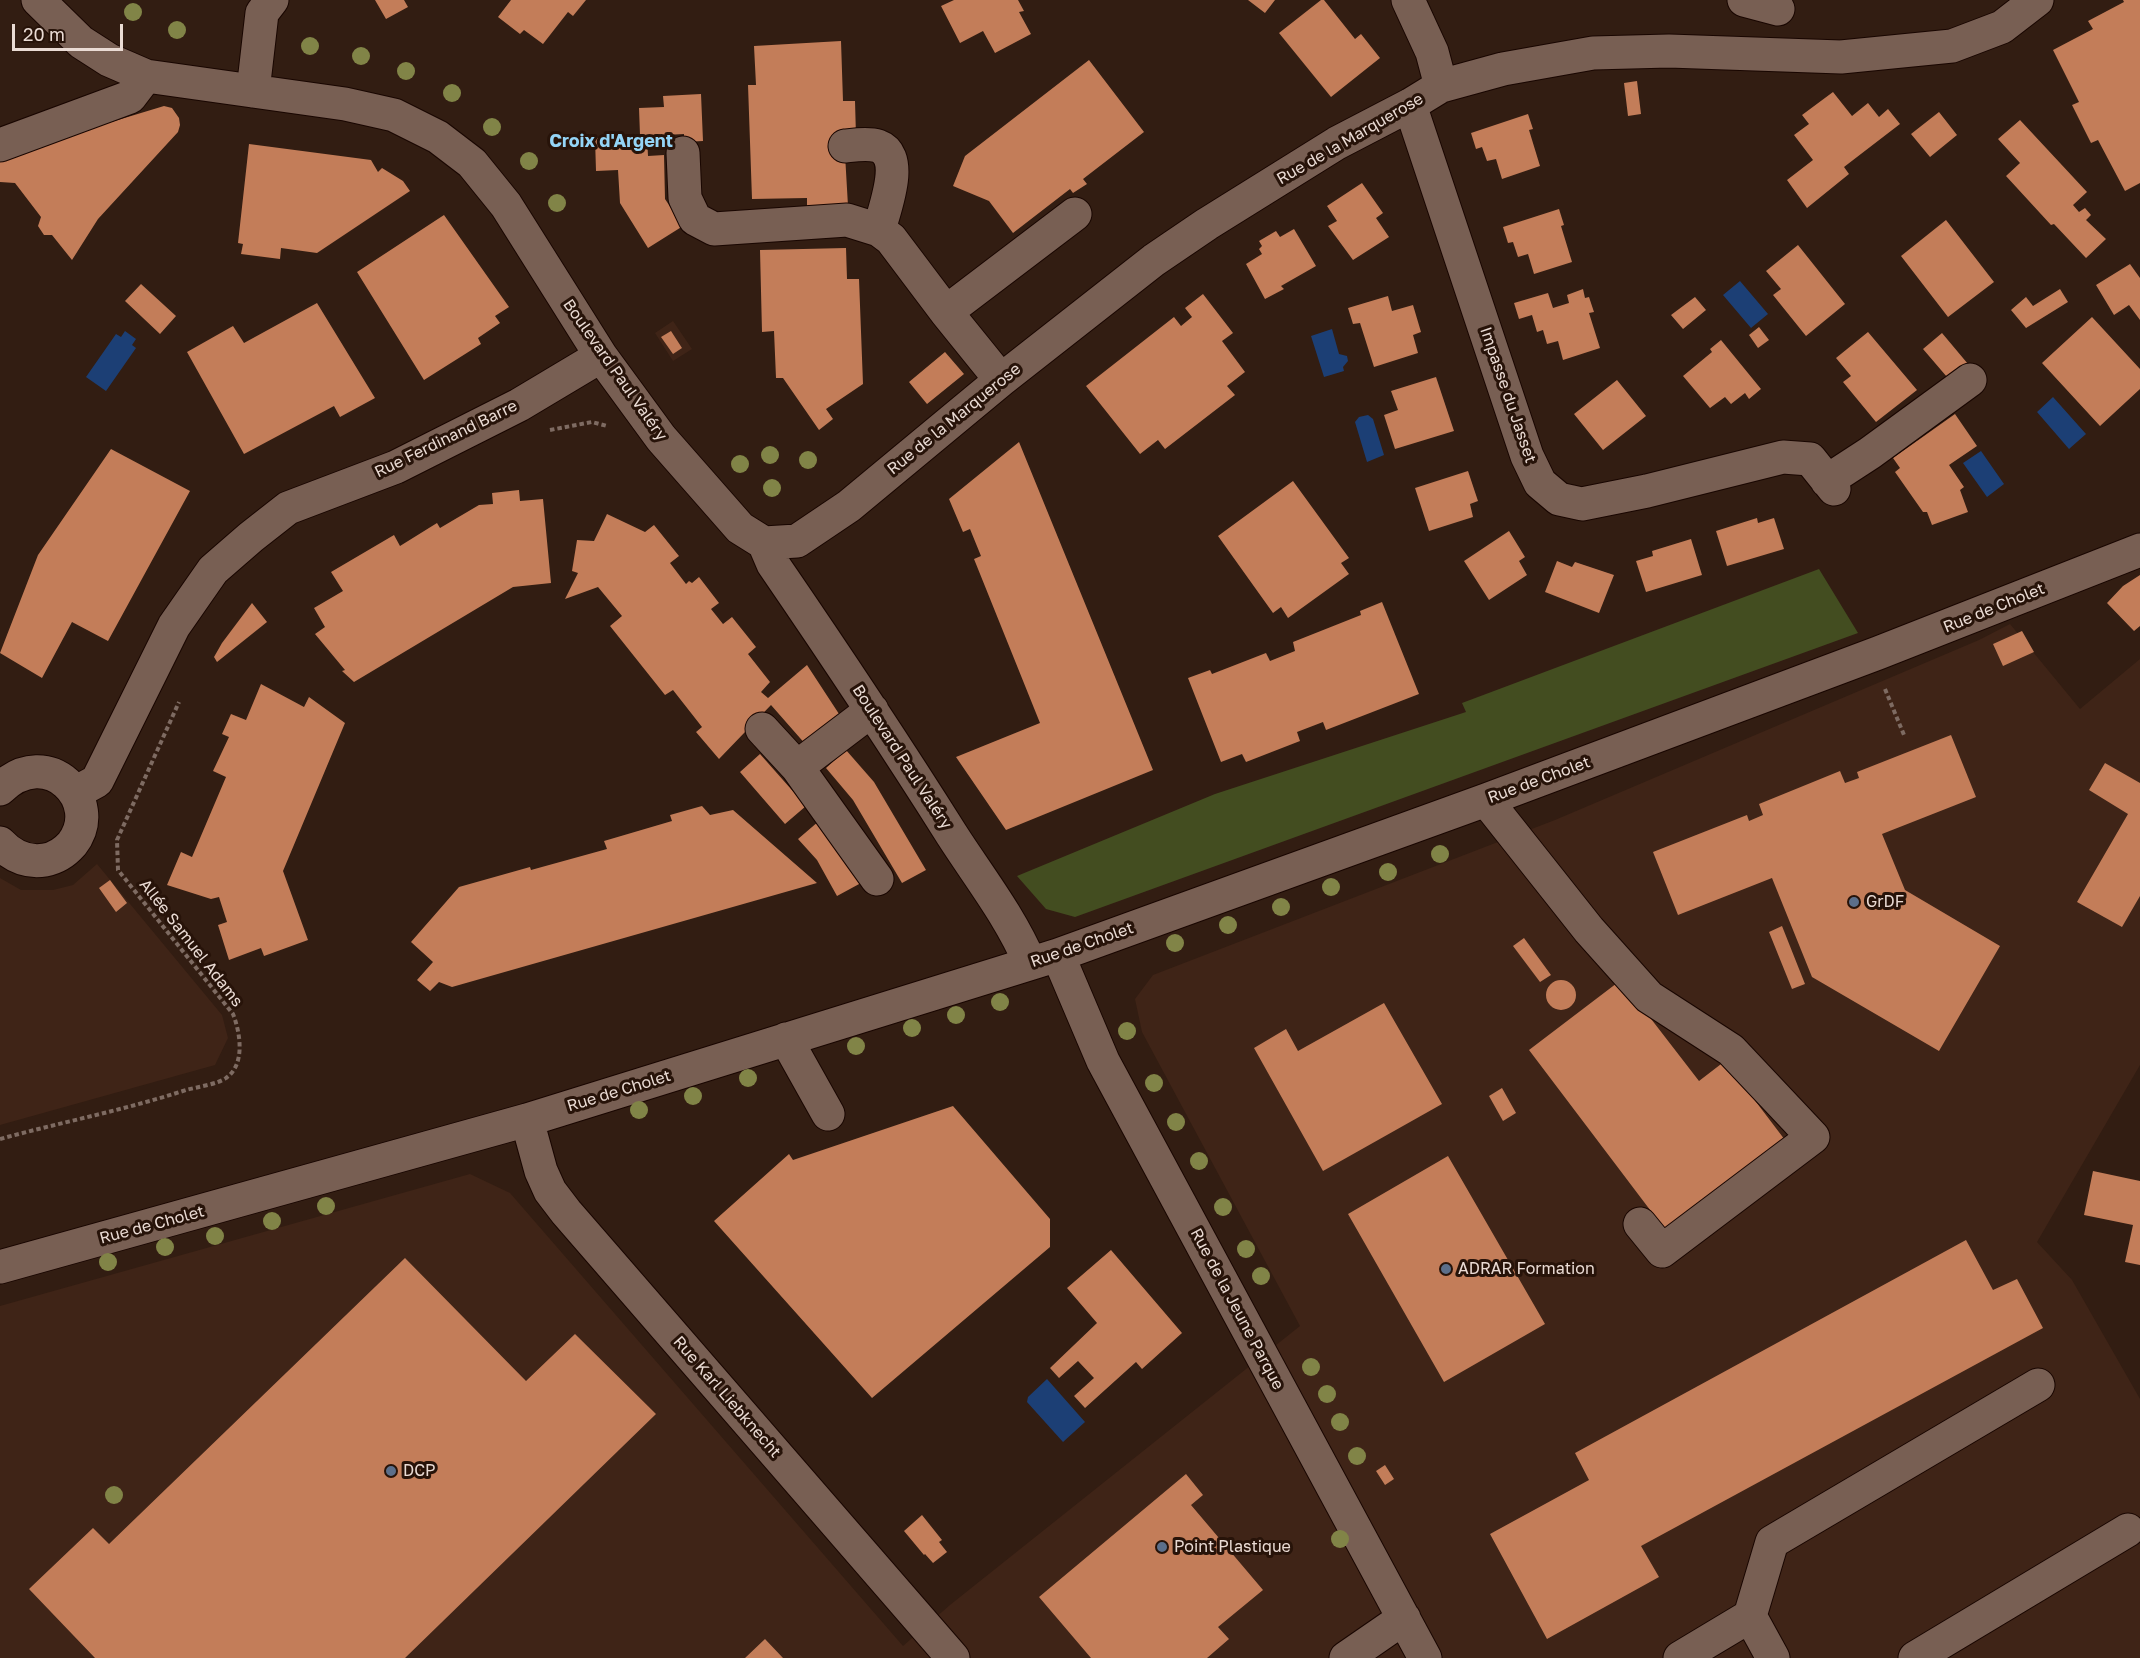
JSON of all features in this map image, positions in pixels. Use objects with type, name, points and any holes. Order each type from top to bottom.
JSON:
[{"type":"street","name":"Boulevard Paul Valéry","points":[[38,0],[81,42],[109,60],[146,76],[345,104],[394,115],[438,137],[472,163],[506,205],[602,356],[661,438],[740,528],[764,543],[773,564],[872,710],[959,846],[1009,918],[1044,959]]},
{"type":"street","points":[[253,91],[262,14],[272,0]]},
{"type":"street","points":[[1409,0],[1432,52],[1441,86]]},
{"type":"street","points":[[1744,0],[1778,9]]},
{"type":"street","name":"Rue de la Marquerose","points":[[764,543],[797,541],[849,506],[1001,380],[1154,260],[1337,143],[1441,86],[1503,69],[1593,53],[1669,51],[1841,57],[1952,46],[2002,27],[2037,0]]},
{"type":"street","points":[[0,145],[130,97],[146,76]]},
{"type":"street","name":"Impasse du Jasset","points":[[1410,105],[1527,456],[1540,483],[1558,500],[1582,504],[1647,491],[1783,457],[1809,459],[1830,485],[1970,380]]},
{"type":"street","points":[[845,146],[880,147],[887,153],[893,164],[891,184],[879,230]]},
{"type":"street","points":[[683,153],[684,198],[695,219],[714,229],[847,220],[879,230],[891,239],[1001,380]]},
{"type":"street","points":[[946,312],[1075,214]]},
{"type":"street","name":"Rue Ferdinand Barre","points":[[75,794],[97,781],[174,626],[213,570],[251,537],[288,508],[396,467],[519,405],[602,356]]},
{"type":"street","name":"Rue de Cholet","points":[[0,1267],[527,1120],[1044,959],[1486,800],[1914,640],[2140,550]]},
{"type":"street","points":[[797,767],[872,710]]},
{"type":"street","points":[[762,729],[797,767],[877,879]]},
{"type":"street","points":[[0,789],[10,779],[23,772],[39,771],[53,774],[66,782],[75,794],[81,817],[80,830],[68,849],[48,860],[26,860],[12,855],[0,843]]},
{"type":"street","points":[[1486,800],[1589,930],[1649,997],[1731,1050],[1813,1137],[1662,1251],[1640,1224]]},
{"type":"street","name":"Rue de la Jeune Parque","points":[[1044,959],[1103,1061],[1425,1658]]},
{"type":"street","points":[[786,1039],[828,1114]]},
{"type":"street","name":"Rue Karl Liebknecht","points":[[527,1120],[541,1171],[550,1191],[566,1212],[953,1658]]},
{"type":"street","points":[[1680,1658],[1750,1616],[1772,1542],[2038,1385]]},
{"type":"street","points":[[1915,1658],[2128,1530]]},
{"type":"street","points":[[1750,1616],[1773,1658]]},
{"type":"street","points":[[1346,1658],[1404,1618]]},
{"type":"path","points":[[548,430],[592,422],[610,427]]},
{"type":"path","points":[[1883,683],[1904,735]]},
{"type":"path","name":"Allée Samuel Adams","points":[[0,1139],[196,1088],[226,1078],[236,1065],[240,1041],[232,1014],[118,870],[117,840],[183,693]]},
{"type":"shaded area","points":[[673,321],[692,349],[673,361],[655,333]]},
{"type":"shaded area","points":[[2010,624],[2080,709],[2140,659],[2140,1065],[2037,1242],[2072,1280],[2140,1399],[2140,1658],[0,1658],[0,1306],[470,1174],[510,1193],[903,1646],[950,1605],[1300,1326],[1142,1032],[1135,999],[1153,975],[1555,820],[1979,640]]},
{"type":"shaded area","points":[[97,864],[222,1015],[228,1038],[215,1065],[0,1125],[0,878],[21,890],[53,890],[73,885]]},
{"type":"green space","points":[[1819,569],[1858,633],[1075,917],[1046,909],[1017,876],[1215,794],[1466,712],[1462,703]]},
{"type":"water","points":[[1740,281],[1768,314],[1751,328],[1723,295]]},
{"type":"water","points":[[1332,329],[1339,354],[1347,356],[1348,361],[1343,367],[1344,371],[1324,377],[1311,336]]},
{"type":"water","points":[[125,331],[136,339],[132,345],[136,348],[106,391],[86,377],[116,334],[121,337]]},
{"type":"water","points":[[2053,397],[2086,434],[2069,449],[2037,412]]},
{"type":"water","points":[[1368,415],[1373,419],[1384,455],[1367,462],[1355,422],[1359,417]]},
{"type":"water","points":[[1981,451],[2004,484],[1987,497],[1963,463]]},
{"type":"water","points":[[1047,1379],[1085,1422],[1063,1442],[1027,1402],[1028,1397]]},
{"type":"building","points":[[375,0],[404,0],[408,7],[386,19]]},
{"type":"building","points":[[511,0],[586,0],[573,16],[568,12],[543,44],[524,30],[520,34],[498,17]]},
{"type":"building","points":[[954,0],[1018,0],[1024,11],[1019,12],[1031,34],[995,53],[983,31],[960,43],[941,6]]},
{"type":"building","points":[[1248,0],[1275,0],[1265,13]]},
{"type":"building","points":[[1324,0],[1355,39],[1361,34],[1380,58],[1331,97],[1279,33]]},
{"type":"building","points":[[2123,0],[2140,0],[2140,183],[2125,191],[2098,140],[2091,143],[2072,105],[2079,102],[2053,50],[2093,29],[2088,21],[2124,2]]},
{"type":"building","points":[[841,41],[843,101],[855,101],[856,136],[844,137],[848,206],[807,208],[807,198],[752,199],[748,85],[756,85],[754,46]]},
{"type":"building","points":[[1089,60],[1144,132],[1083,179],[1087,184],[1073,193],[1070,189],[1013,233],[989,201],[953,186],[965,156]]},
{"type":"building","points":[[1637,81],[1641,114],[1628,116],[1624,83]]},
{"type":"building","points":[[1833,92],[1852,116],[1868,103],[1879,117],[1888,109],[1900,124],[1844,167],[1849,174],[1807,208],[1787,180],[1813,160],[1794,135],[1809,124],[1802,115]]},
{"type":"building","points":[[701,94],[703,141],[684,142],[684,134],[647,136],[648,156],[664,155],[665,199],[683,226],[648,248],[620,203],[618,170],[596,171],[595,138],[640,135],[639,108],[664,107],[663,96]]},
{"type":"building","points":[[164,106],[172,108],[179,118],[178,132],[98,219],[72,260],[52,235],[44,235],[38,226],[41,217],[15,183],[0,182],[0,160],[42,143]]},
{"type":"building","points":[[1939,112],[1957,135],[1930,157],[1911,134]]},
{"type":"building","points":[[1528,114],[1533,129],[1529,130],[1540,166],[1502,179],[1496,159],[1487,161],[1482,147],[1476,149],[1471,133]]},
{"type":"building","points":[[2020,120],[2087,192],[2073,205],[2079,212],[2085,208],[2091,215],[2086,220],[2106,239],[2086,258],[2054,224],[2051,225],[2006,176],[2020,163],[1998,139]]},
{"type":"building","points":[[249,144],[371,160],[378,172],[382,168],[403,181],[410,191],[317,253],[281,248],[280,259],[241,254],[243,244],[238,243]]},
{"type":"building","points":[[1362,183],[1383,213],[1376,218],[1389,237],[1353,260],[1328,226],[1337,221],[1327,206]]},
{"type":"building","points":[[1559,209],[1564,225],[1561,226],[1572,262],[1534,274],[1528,254],[1518,257],[1513,242],[1508,243],[1503,227]]},
{"type":"building","points":[[444,215],[509,307],[495,316],[500,323],[478,338],[481,344],[424,380],[357,272]]},
{"type":"building","points":[[1946,220],[1994,282],[1948,317],[1901,256]]},
{"type":"building","points":[[1294,229],[1316,266],[1281,286],[1284,289],[1265,299],[1246,264],[1262,254],[1259,241],[1276,231],[1280,237]]},
{"type":"building","points":[[1798,245],[1845,304],[1806,336],[1773,295],[1781,289],[1766,271]]},
{"type":"building","points":[[846,248],[847,279],[859,279],[863,384],[826,409],[833,419],[819,430],[783,378],[776,378],[774,331],[762,332],[760,250]]},
{"type":"building","points":[[2130,264],[2140,278],[2140,320],[2129,305],[2114,315],[2096,285]]},
{"type":"building","points":[[141,284],[176,316],[160,334],[125,301]]},
{"type":"building","points":[[1583,289],[1585,298],[1589,297],[1594,312],[1589,313],[1600,348],[1563,360],[1558,341],[1547,344],[1543,330],[1537,332],[1532,315],[1519,319],[1514,303],[1548,293],[1553,308],[1569,303],[1567,295]]},
{"type":"building","points":[[2060,289],[2068,302],[2026,328],[2011,310],[2026,297],[2033,306]]},
{"type":"building","points":[[1203,294],[1233,333],[1222,341],[1245,372],[1227,386],[1235,395],[1165,449],[1158,440],[1140,454],[1086,386],[1174,317],[1181,326],[1192,317],[1185,308]]},
{"type":"building","points":[[1388,296],[1392,311],[1413,305],[1421,332],[1413,335],[1418,353],[1374,367],[1360,323],[1353,324],[1348,308]]},
{"type":"building","points":[[1695,297],[1706,310],[1683,329],[1671,315]]},
{"type":"building","points":[[317,303],[375,398],[340,417],[334,406],[244,454],[187,352],[233,326],[244,343]]},
{"type":"building","points":[[2092,317],[2140,369],[2140,389],[2100,426],[2042,363]]},
{"type":"building","points":[[1759,327],[1769,340],[1758,348],[1749,335]]},
{"type":"building","points":[[671,331],[682,348],[673,354],[661,337]]},
{"type":"building","points":[[1868,332],[1917,390],[1876,422],[1843,382],[1851,376],[1836,358]]},
{"type":"building","points":[[1942,333],[1968,364],[1947,377],[1923,349]]},
{"type":"building","points":[[1721,340],[1761,389],[1749,399],[1745,393],[1731,404],[1725,397],[1710,408],[1683,376],[1712,352],[1710,349]]},
{"type":"building","points":[[945,352],[964,374],[927,404],[909,382]]},
{"type":"building","points":[[1436,377],[1454,431],[1395,449],[1384,415],[1398,410],[1391,391]]},
{"type":"building","points":[[1617,380],[1646,416],[1603,450],[1574,414]]},
{"type":"building","points":[[1955,414],[1977,446],[1949,465],[1964,487],[1960,490],[1968,512],[1932,525],[1927,512],[1923,512],[1895,472],[1900,468],[1893,458]]},
{"type":"building","points":[[1019,442],[1153,770],[1006,830],[956,757],[1040,723],[974,559],[981,556],[970,529],[963,532],[949,499]]},
{"type":"building","points":[[111,449],[190,491],[108,641],[72,622],[42,678],[0,653],[38,555]]},
{"type":"building","points":[[1468,471],[1478,501],[1470,504],[1473,517],[1429,531],[1415,488]]},
{"type":"building","points":[[1293,481],[1349,558],[1341,563],[1349,574],[1288,618],[1281,607],[1273,613],[1218,536]]},
{"type":"building","points":[[519,490],[520,501],[543,499],[551,583],[513,587],[354,682],[342,671],[345,670],[315,634],[325,627],[314,608],[343,591],[331,572],[394,535],[400,546],[437,523],[440,528],[479,505],[493,504],[492,493]]},
{"type":"building","points":[[607,514],[645,532],[654,525],[679,556],[670,563],[686,584],[689,581],[692,583],[699,577],[719,603],[711,609],[723,624],[732,617],[756,647],[748,654],[770,682],[761,692],[768,698],[807,665],[841,717],[807,746],[771,705],[719,759],[696,732],[702,727],[673,690],[665,695],[610,626],[622,616],[598,587],[565,599],[578,573],[572,571],[577,540],[594,541]]},
{"type":"building","points":[[1757,518],[1758,523],[1774,518],[1784,549],[1727,566],[1716,531]]},
{"type":"building","points":[[1509,531],[1525,557],[1519,561],[1527,575],[1489,600],[1464,561]]},
{"type":"building","points":[[1691,539],[1702,575],[1646,592],[1636,561],[1653,556],[1652,551]]},
{"type":"building","points":[[1557,561],[1572,567],[1575,562],[1614,575],[1599,613],[1545,592]]},
{"type":"building","points":[[2140,575],[2140,626],[2134,631],[2107,603],[2123,586]]},
{"type":"building","points":[[1382,602],[1419,694],[1326,730],[1323,722],[1297,732],[1300,741],[1246,762],[1242,754],[1221,762],[1188,678],[1210,670],[1212,674],[1266,653],[1270,661],[1295,651],[1293,642],[1361,615],[1360,611]]},
{"type":"building","points":[[252,603],[267,622],[217,662],[214,657],[222,643]]},
{"type":"building","points":[[2022,631],[2034,652],[2003,666],[1993,644]]},
{"type":"building","points":[[261,684],[304,707],[309,697],[345,723],[283,871],[308,940],[264,956],[261,948],[229,960],[218,925],[227,922],[219,897],[211,899],[167,885],[181,852],[192,857],[226,777],[213,771],[229,737],[222,734],[231,714],[246,720]]},
{"type":"building","name":"GrDF","points":[[1951,735],[1976,797],[1882,834],[1905,890],[2000,946],[1939,1051],[1812,977],[1772,878],[1678,915],[1653,852],[1747,815],[1749,821],[1763,815],[1759,804],[1840,771],[1845,783],[1859,778],[1857,772]]},
{"type":"building","points":[[846,750],[874,782],[926,870],[902,883],[853,800],[826,768]]},
{"type":"building","points":[[760,754],[806,806],[785,824],[740,772]]},
{"type":"building","points":[[2105,763],[2140,783],[2140,896],[2122,927],[2077,902],[2128,814],[2089,790]]},
{"type":"building","points":[[702,806],[710,815],[733,810],[817,883],[452,987],[439,982],[430,991],[417,980],[433,962],[411,942],[459,887],[607,849],[604,841],[672,821],[670,815]]},
{"type":"building","points":[[819,821],[861,883],[837,896],[817,860],[798,839]]},
{"type":"building","points":[[110,880],[127,903],[116,912],[99,888]]},
{"type":"building","points":[[1782,926],[1805,984],[1792,989],[1769,932]]},
{"type":"building","points":[[1524,938],[1551,975],[1540,982],[1513,946]]},
{"type":"building","points":[[1561,980],[1572,984],[1576,995],[1572,1006],[1561,1010],[1550,1006],[1546,995],[1550,984]]},
{"type":"building","points":[[1621,980],[1699,1081],[1725,1061],[1788,1144],[1669,1235],[1529,1050]]},
{"type":"building","points":[[1384,1003],[1442,1104],[1323,1171],[1254,1048],[1286,1029],[1298,1051]]},
{"type":"building","points":[[1502,1088],[1516,1113],[1503,1121],[1489,1096]]},
{"type":"building","points":[[953,1106],[1050,1219],[1050,1247],[872,1398],[714,1221],[789,1154],[793,1160]]},
{"type":"building","name":"ADRAR Formation","points":[[1448,1156],[1545,1324],[1444,1382],[1348,1214]]},
{"type":"building","points":[[2093,1171],[2140,1181],[2140,1265],[2125,1262],[2133,1225],[2084,1215]]},
{"type":"building","points":[[1966,1240],[1993,1290],[2017,1279],[2043,1328],[1641,1546],[1659,1577],[1547,1639],[1490,1534],[1589,1480],[1575,1453]]},
{"type":"building","points":[[1111,1250],[1182,1333],[1142,1369],[1136,1362],[1085,1408],[1074,1396],[1094,1378],[1078,1361],[1059,1378],[1050,1368],[1097,1323],[1067,1288]]},
{"type":"building","name":"DCP","points":[[405,1258],[526,1381],[575,1334],[656,1414],[405,1658],[95,1658],[29,1589],[93,1528],[109,1544]]},
{"type":"building","points":[[1385,1465],[1394,1479],[1385,1485],[1376,1471]]},
{"type":"building","name":"Point Plastique","points":[[1186,1474],[1203,1495],[1191,1505],[1263,1590],[1218,1627],[1229,1639],[1207,1658],[1091,1658],[1039,1597]]},
{"type":"building","points":[[922,1515],[942,1540],[939,1542],[947,1552],[933,1563],[904,1531]]},
{"type":"building","points":[[765,1639],[783,1658],[745,1658]]},
{"type":"place","name":"GrDF","points":[[1854,902]]},
{"type":"place","name":"ADRAR Formation","points":[[1446,1269]]},
{"type":"place","name":"DCP","points":[[391,1471]]},
{"type":"place","name":"Point Plastique","points":[[1162,1547]]},
{"type":"district","name":"Croix d'Argent","points":[[611,141]]}]
